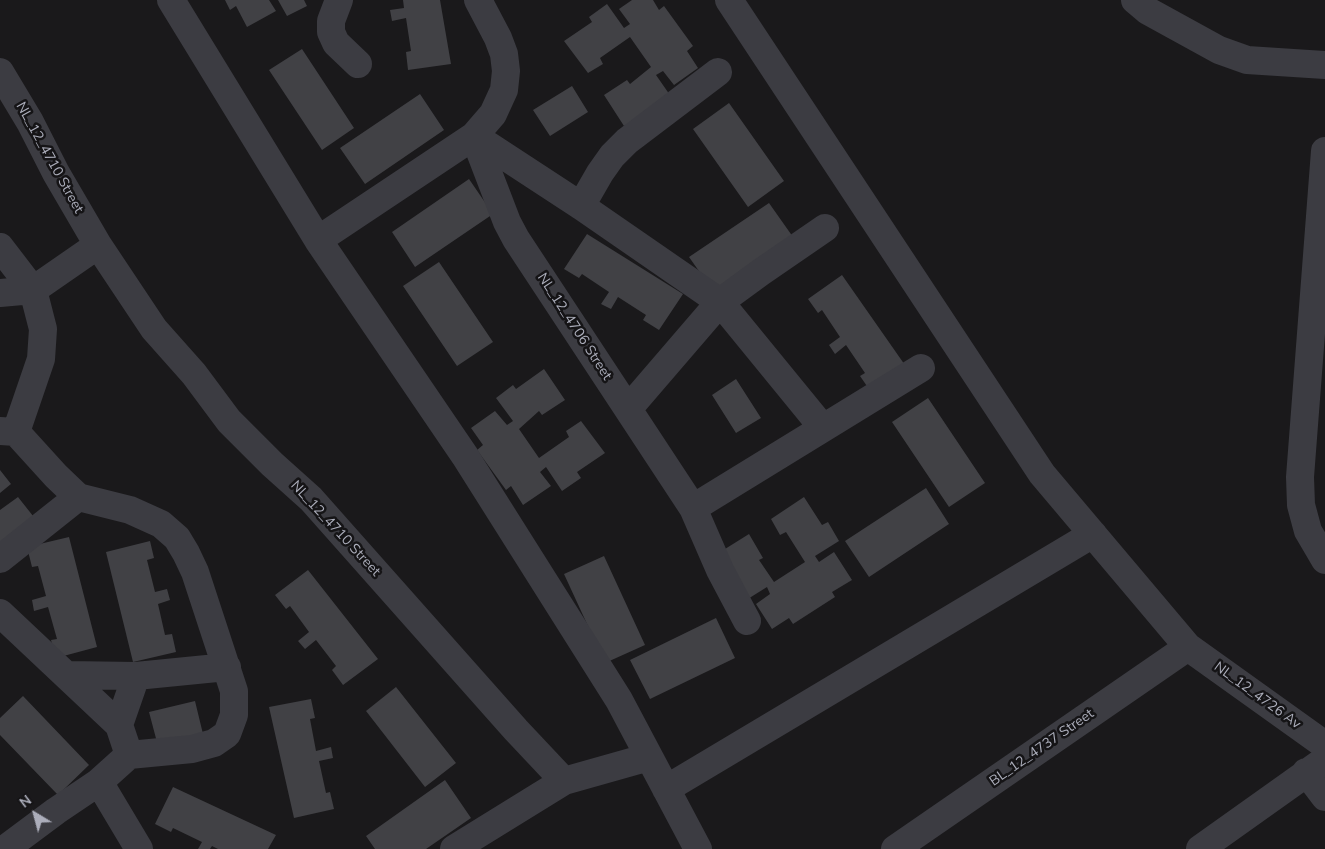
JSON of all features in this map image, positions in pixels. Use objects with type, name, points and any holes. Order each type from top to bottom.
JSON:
[{"type":"street","points":[[171,0],[318,240],[470,465],[619,700],[698,849]]},
{"type":"street","points":[[339,0],[331,20],[331,32],[336,43],[358,64]]},
{"type":"street","points":[[318,240],[474,136],[493,114],[504,90],[506,71],[504,54],[498,38],[478,0]]},
{"type":"street","name":"NL_12_4726 Av","points":[[729,0],[1042,474],[1188,647],[1325,745]]},
{"type":"street","points":[[1135,0],[1148,11],[1219,50],[1247,60],[1325,65]]},
{"type":"street","name":"NL_12_4710 Street","points":[[0,72],[98,245],[154,329],[194,374],[230,421],[272,464],[312,499],[516,730],[564,781]]},
{"type":"street","points":[[581,206],[612,156],[627,141],[718,72]]},
{"type":"street","points":[[474,136],[581,206],[720,302],[823,428]]},
{"type":"street","name":"NL_12_4706 Street","points":[[474,136],[507,222],[516,239],[693,508],[720,570],[747,621]]},
{"type":"street","points":[[1325,151],[1300,477],[1301,505],[1316,531],[1325,560]]},
{"type":"street","points":[[628,409],[720,302],[825,228]]},
{"type":"street","points":[[0,293],[33,290],[98,245]]},
{"type":"street","points":[[0,247],[33,290],[43,329],[41,359],[8,432],[78,497],[130,510],[161,524],[177,538],[195,572],[234,691],[234,715],[227,734],[214,743],[192,749],[129,755],[99,782],[5,849]]},
{"type":"street","points":[[693,508],[921,368]]},
{"type":"street","points":[[0,559],[78,497]]},
{"type":"street","points":[[666,789],[1093,534]]},
{"type":"street","points":[[0,613],[119,725],[129,755]]},
{"type":"street","name":"BL_12_4737 Street","points":[[907,846],[1188,647]]},
{"type":"street","points":[[66,675],[136,676],[227,667]]},
{"type":"street","points":[[119,725],[136,676]]},
{"type":"street","points":[[454,849],[564,781],[649,757]]},
{"type":"street","points":[[1200,849],[1316,766],[1325,797]]},
{"type":"street","points":[[99,782],[139,849]]},
{"type":"building","points":[[225,0],[269,0],[276,11],[247,27],[236,6],[230,10]]},
{"type":"building","points":[[278,0],[304,0],[307,6],[287,16]]},
{"type":"building","points":[[403,0],[440,0],[451,64],[408,70],[406,52],[411,51],[406,18],[392,21],[390,10],[404,8]]},
{"type":"building","points":[[632,0],[653,0],[659,10],[664,6],[693,46],[687,51],[698,68],[674,85],[663,71],[656,75],[672,98],[624,126],[604,95],[627,80],[630,84],[651,67],[630,37],[600,58],[603,64],[588,73],[564,41],[592,22],[589,17],[607,4],[624,28],[630,24],[619,9]]},
{"type":"building","points":[[302,49],[354,128],[322,150],[269,70]]},
{"type":"building","points":[[572,86],[588,112],[550,136],[533,110]]},
{"type":"building","points":[[420,94],[444,130],[365,184],[340,148]]},
{"type":"building","points":[[729,103],[784,181],[748,207],[693,129]]},
{"type":"building","points":[[469,179],[493,214],[415,267],[392,232]]},
{"type":"building","points":[[769,203],[793,237],[713,291],[689,257]]},
{"type":"building","points":[[587,234],[683,294],[659,330],[643,320],[646,315],[618,297],[611,309],[601,304],[609,292],[582,274],[579,278],[564,269]]},
{"type":"building","points":[[439,262],[493,342],[457,366],[403,286]]},
{"type":"building","points":[[842,275],[907,368],[871,392],[860,376],[865,373],[846,345],[835,354],[829,345],[840,337],[822,310],[818,313],[808,299]]},
{"type":"building","points":[[544,369],[565,400],[542,415],[539,411],[519,429],[539,458],[569,437],[566,431],[581,421],[605,453],[577,472],[581,478],[562,491],[546,467],[540,472],[551,486],[523,505],[511,486],[506,490],[477,450],[483,445],[471,428],[495,411],[507,425],[513,421],[496,398],[513,385],[516,389]]},
{"type":"building","points":[[736,379],[761,418],[736,433],[712,395]]},
{"type":"building","points":[[928,398],[985,483],[949,507],[892,422]]},
{"type":"building","points":[[0,470],[11,484],[0,493]]},
{"type":"building","points":[[926,488],[949,524],[869,577],[845,541]]},
{"type":"building","points":[[18,497],[37,521],[0,549],[0,510]]},
{"type":"building","points":[[804,497],[822,525],[828,522],[839,541],[815,556],[819,562],[834,552],[852,580],[832,592],[835,597],[793,624],[789,618],[772,629],[756,604],[770,594],[767,587],[743,602],[717,554],[749,534],[763,558],[759,560],[774,582],[805,562],[786,532],[780,535],[771,519]]},
{"type":"building","points":[[69,537],[97,647],[56,658],[51,640],[57,639],[48,607],[34,611],[32,600],[46,596],[38,566],[32,567],[27,547]]},
{"type":"building","points":[[150,541],[154,558],[147,560],[155,592],[167,589],[170,600],[158,604],[165,635],[172,634],[176,652],[133,662],[106,552]]},
{"type":"building","points":[[604,556],[645,645],[605,663],[564,574]]},
{"type":"building","points":[[308,570],[378,659],[343,685],[332,670],[336,666],[316,640],[305,649],[298,641],[309,632],[290,606],[286,609],[275,595]]},
{"type":"building","points":[[716,618],[735,658],[650,699],[630,660]]},
{"type":"building","points":[[396,687],[456,763],[425,787],[366,711]]},
{"type":"building","points":[[23,696],[89,765],[58,795],[0,735],[0,718]]},
{"type":"building","points":[[311,699],[315,718],[310,719],[316,751],[331,747],[333,758],[319,761],[326,793],[330,792],[334,809],[294,818],[269,707]]},
{"type":"building","points":[[195,701],[203,734],[158,746],[149,712]]},
{"type":"building","points":[[445,780],[471,818],[426,849],[375,849],[366,836]]},
{"type":"building","points":[[173,787],[276,835],[268,849],[218,849],[212,846],[210,849],[198,849],[202,842],[173,828],[171,832],[155,824]]}]
